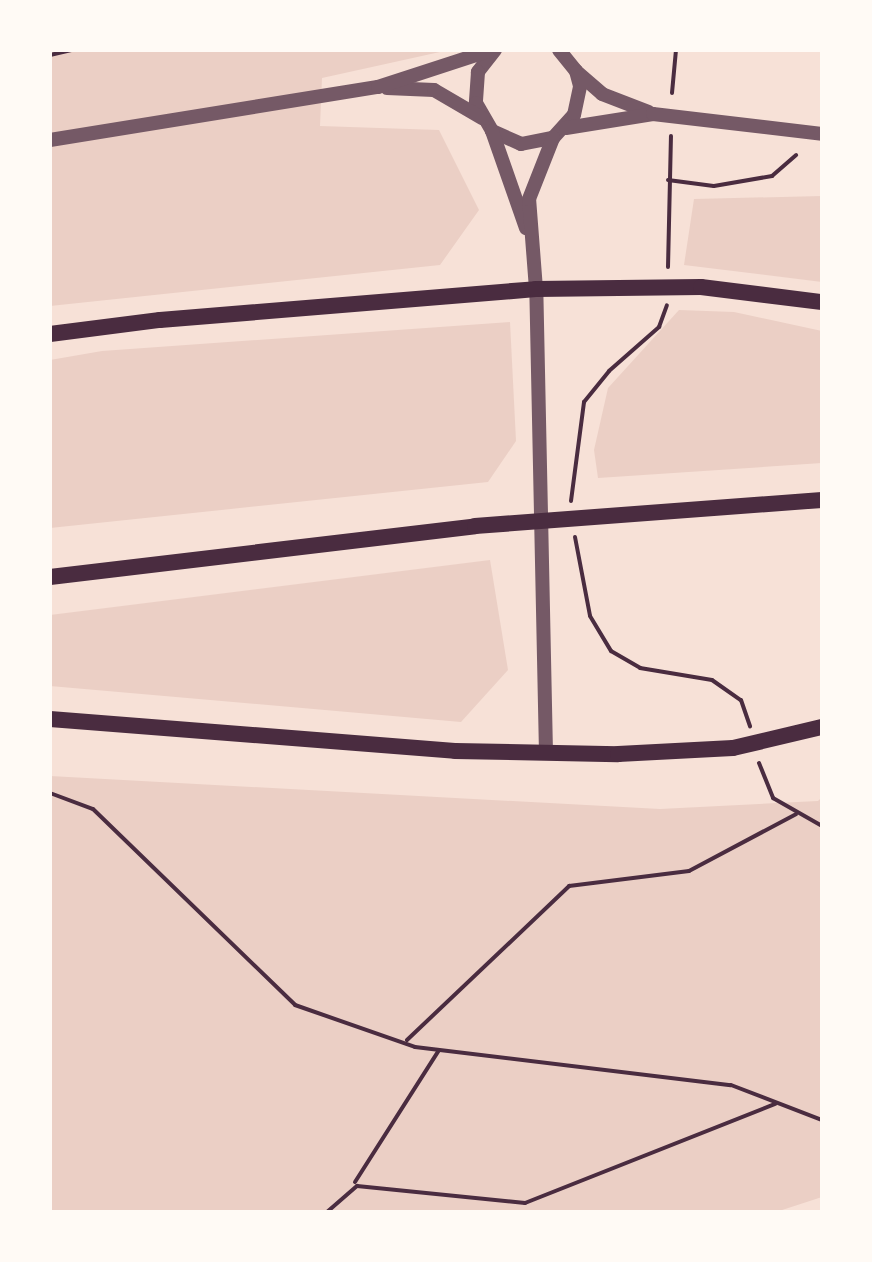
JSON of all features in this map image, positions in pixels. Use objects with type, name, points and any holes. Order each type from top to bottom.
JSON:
[{"type":"main road","points":[[50,334],[191,317],[536,289],[701,287],[822,302]]},
{"type":"main road","points":[[50,577],[475,526],[822,500]]},
{"type":"main road","points":[[50,719],[455,751],[546,753],[733,748],[822,727]]},
{"type":"street","points":[[50,140],[378,87],[493,50]]},
{"type":"street","points":[[482,118],[475,88],[478,72],[493,50]]},
{"type":"street","points":[[567,57],[602,94],[653,114],[822,134]]},
{"type":"street","points":[[546,753],[536,289],[530,238],[533,178],[579,101],[567,57]]},
{"type":"street","points":[[378,87],[434,90],[482,118],[492,131],[530,238]]},
{"type":"street","points":[[492,131],[521,144],[653,114]]},
{"type":"path","points":[[50,55],[72,50]]},
{"type":"path","points":[[672,93],[676,50]]},
{"type":"path","points":[[668,276],[671,133]]},
{"type":"path","points":[[668,180],[714,186],[772,176],[796,155]]},
{"type":"path","points":[[758,761],[773,798],[796,814],[822,826]]},
{"type":"path","points":[[50,793],[93,809],[295,1005],[415,1047],[731,1085],[822,1120]]},
{"type":"path","points":[[407,1040],[569,886],[689,871],[796,814]]},
{"type":"path","points":[[355,1182],[439,1050]]},
{"type":"path","points":[[327,1212],[357,1186],[525,1203],[777,1103]]},
{"type":"shaded area","points":[[50,50],[449,50],[322,78],[320,126],[439,130],[479,210],[440,265],[50,306]]},
{"type":"shaded area","points":[[822,196],[822,282],[684,265],[694,199]]},
{"type":"shaded area","points":[[679,310],[734,312],[822,331],[822,463],[598,478],[594,450],[608,388]]},
{"type":"shaded area","points":[[510,322],[516,441],[488,482],[50,528],[50,360],[102,351]]},
{"type":"shaded area","points":[[490,560],[508,670],[461,722],[50,686],[50,615]]},
{"type":"shaded area","points":[[50,776],[660,809],[818,801],[822,797],[822,1197],[776,1212],[50,1212]]}]
